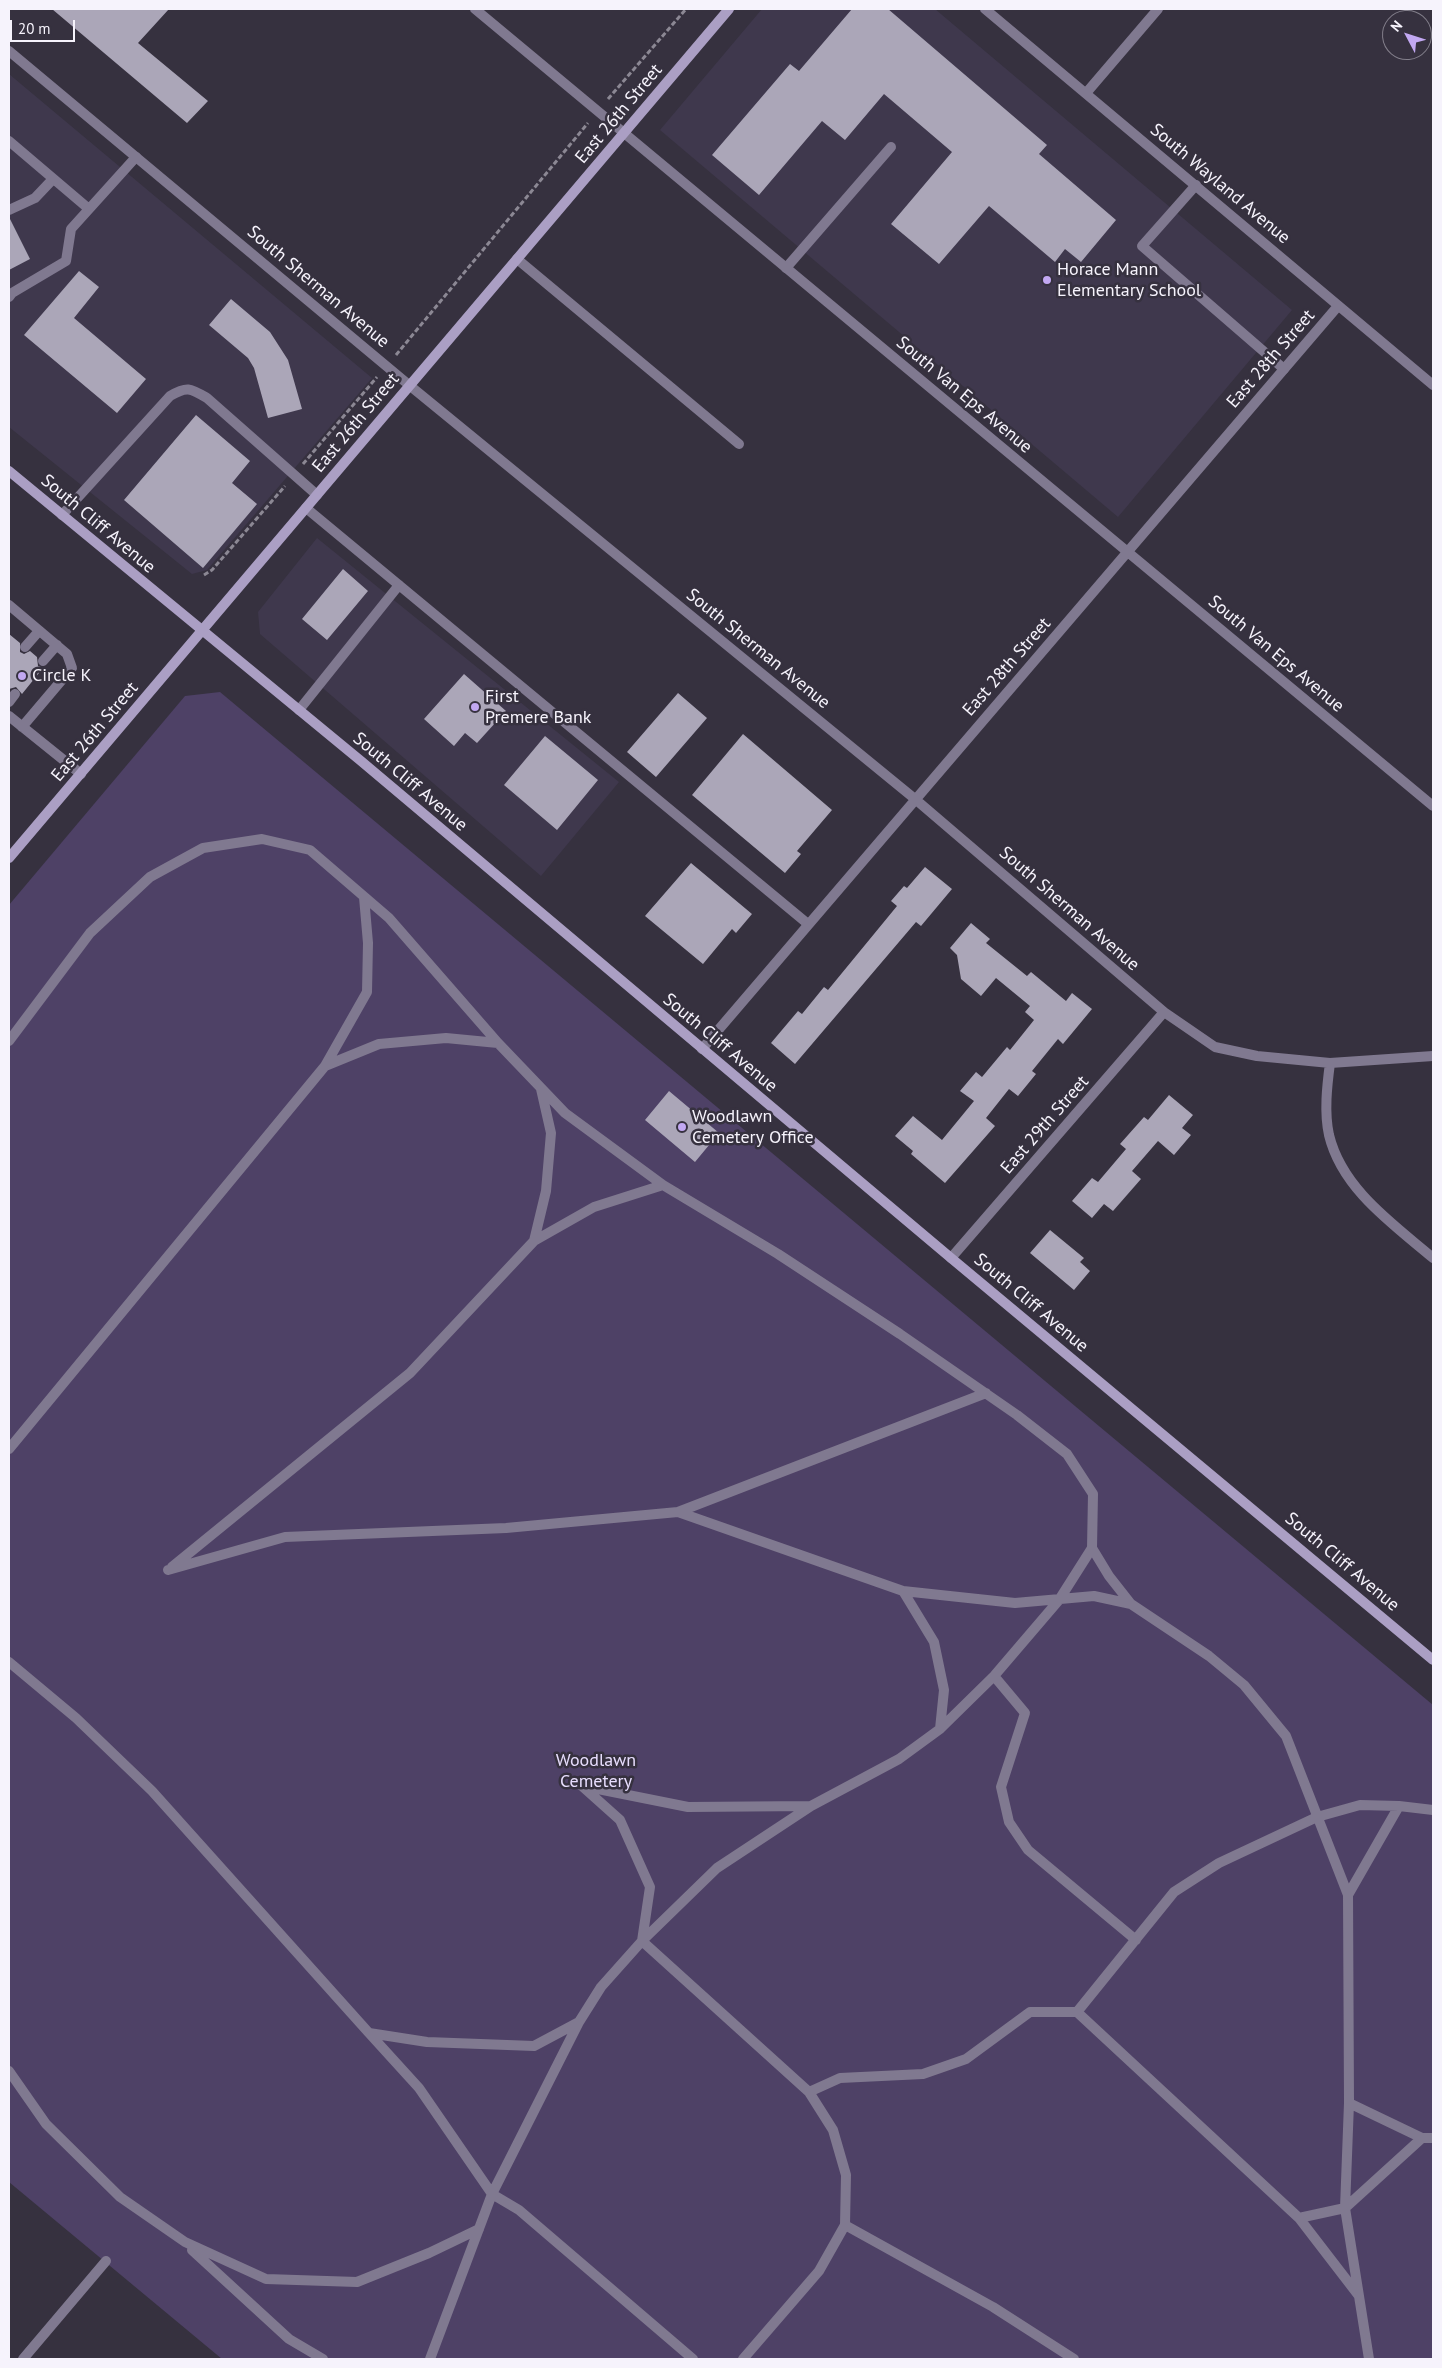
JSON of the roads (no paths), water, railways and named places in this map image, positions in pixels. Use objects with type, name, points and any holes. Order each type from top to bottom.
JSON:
[{"type":"main road","name":"East 26th Street","points":[[9,858],[729,9]]},
{"type":"main road","name":"South Cliff Avenue","points":[[9,471],[299,710],[1433,1660]]},
{"type":"street","name":"South Van Eps Avenue","points":[[474,9],[1433,806]]},
{"type":"street","name":"South Wayland Avenue","points":[[985,9],[1087,92],[1433,385]]},
{"type":"street","points":[[1087,92],[1158,9]]},
{"type":"street","name":"South Sherman Avenue","points":[[9,51],[409,385],[916,799],[1164,1012],[1215,1047],[1257,1056],[1330,1063],[1433,1056]]},
{"type":"street","points":[[9,141],[89,209]]},
{"type":"street","points":[[786,268],[891,147]]},
{"type":"street","points":[[9,297],[12,293],[66,261],[71,229],[136,157]]},
{"type":"street","points":[[9,210],[36,198],[53,179]]},
{"type":"street","points":[[1196,185],[1142,246],[1284,369]]},
{"type":"street","points":[[517,259],[738,444]]},
{"type":"street","name":"East 28th Street","points":[[702,1049],[1338,306]]},
{"type":"street","points":[[62,515],[170,396],[182,389],[192,389],[207,398],[317,495]]},
{"type":"street","points":[[306,508],[808,924]]},
{"type":"street","points":[[299,710],[399,586]]},
{"type":"street","points":[[10,609],[67,654],[72,668],[22,727]]},
{"type":"street","points":[[25,647],[39,630]]},
{"type":"street","points":[[43,661],[57,645]]},
{"type":"street","points":[[9,716],[81,774]]},
{"type":"street","points":[[9,1040],[90,933],[150,877],[204,848],[262,839],[310,850],[388,918],[498,1043],[565,1113],[663,1185],[778,1254],[1017,1415],[1067,1454],[1093,1494],[1092,1548],[1059,1600],[994,1676],[940,1729],[898,1759],[811,1806],[717,1868],[642,1941],[602,1987],[579,2022],[492,2194],[430,2359]]},
{"type":"street","points":[[9,1449],[325,1066],[367,992],[368,943],[364,897]]},
{"type":"street","name":"East 29th Street","points":[[951,1258],[1164,1012]]},
{"type":"street","points":[[325,1066],[379,1044],[446,1038],[498,1043]]},
{"type":"street","points":[[1330,1063],[1326,1099],[1329,1135],[1341,1165],[1359,1191],[1380,1213],[1433,1258]]},
{"type":"street","points":[[534,1241],[546,1192],[551,1133],[541,1088]]},
{"type":"street","points":[[663,1185],[594,1207],[534,1241],[410,1373],[168,1570],[285,1537],[506,1528],[678,1512],[986,1393]]},
{"type":"street","points":[[678,1512],[903,1591],[1015,1603],[1094,1596],[1131,1604]]},
{"type":"street","points":[[1092,1548],[1109,1576],[1131,1604],[1209,1656],[1244,1685],[1286,1736],[1348,1895],[1349,2103],[1346,2208],[1369,2359]]},
{"type":"street","points":[[903,1591],[934,1642],[944,1690],[940,1729]]},
{"type":"street","points":[[9,1662],[76,1718],[152,1791],[419,2088],[492,2194],[519,2210],[693,2359]]},
{"type":"street","points":[[994,1676],[1025,1713],[1001,1787],[1008,1822],[1028,1850],[1136,1940]]},
{"type":"street","points":[[642,1941],[650,1887],[620,1820],[582,1786],[688,1807],[811,1806]]},
{"type":"street","points":[[1076,2012],[1174,1892],[1219,1863],[1316,1817],[1360,1805],[1399,1806],[1433,1810]]},
{"type":"street","points":[[1348,1895],[1399,1806]]},
{"type":"street","points":[[642,1941],[809,2092],[833,2130],[846,2175],[845,2225],[819,2271],[743,2359]]},
{"type":"street","points":[[809,2092],[840,2078],[922,2074],[966,2059],[1030,2012],[1076,2012],[1299,2218],[1361,2299]]},
{"type":"street","points":[[369,2033],[427,2042],[534,2046],[579,2022]]},
{"type":"street","points":[[9,2071],[46,2124],[120,2197],[185,2242],[289,2339],[323,2359]]},
{"type":"street","points":[[1349,2103],[1422,2138],[1433,2138]]},
{"type":"street","points":[[1299,2218],[1346,2208],[1422,2138]]},
{"type":"street","points":[[845,2225],[994,2307],[1074,2359]]},
{"type":"street","points":[[185,2242],[266,2279],[357,2282],[429,2253],[479,2229]]},
{"type":"street","points":[[23,2359],[106,2261]]},
{"type":"place","name":"Horace Mann Elementary School","points":[[1047,280]]},
{"type":"place","name":"Circle K","points":[[22,676]]},
{"type":"place","name":"First Premere Bank","points":[[475,707]]},
{"type":"place","name":"Woodlawn Cemetery Office","points":[[682,1127]]},
{"type":"park label","name":"Woodlawn Cemetery","points":[[596,1771]]}]
